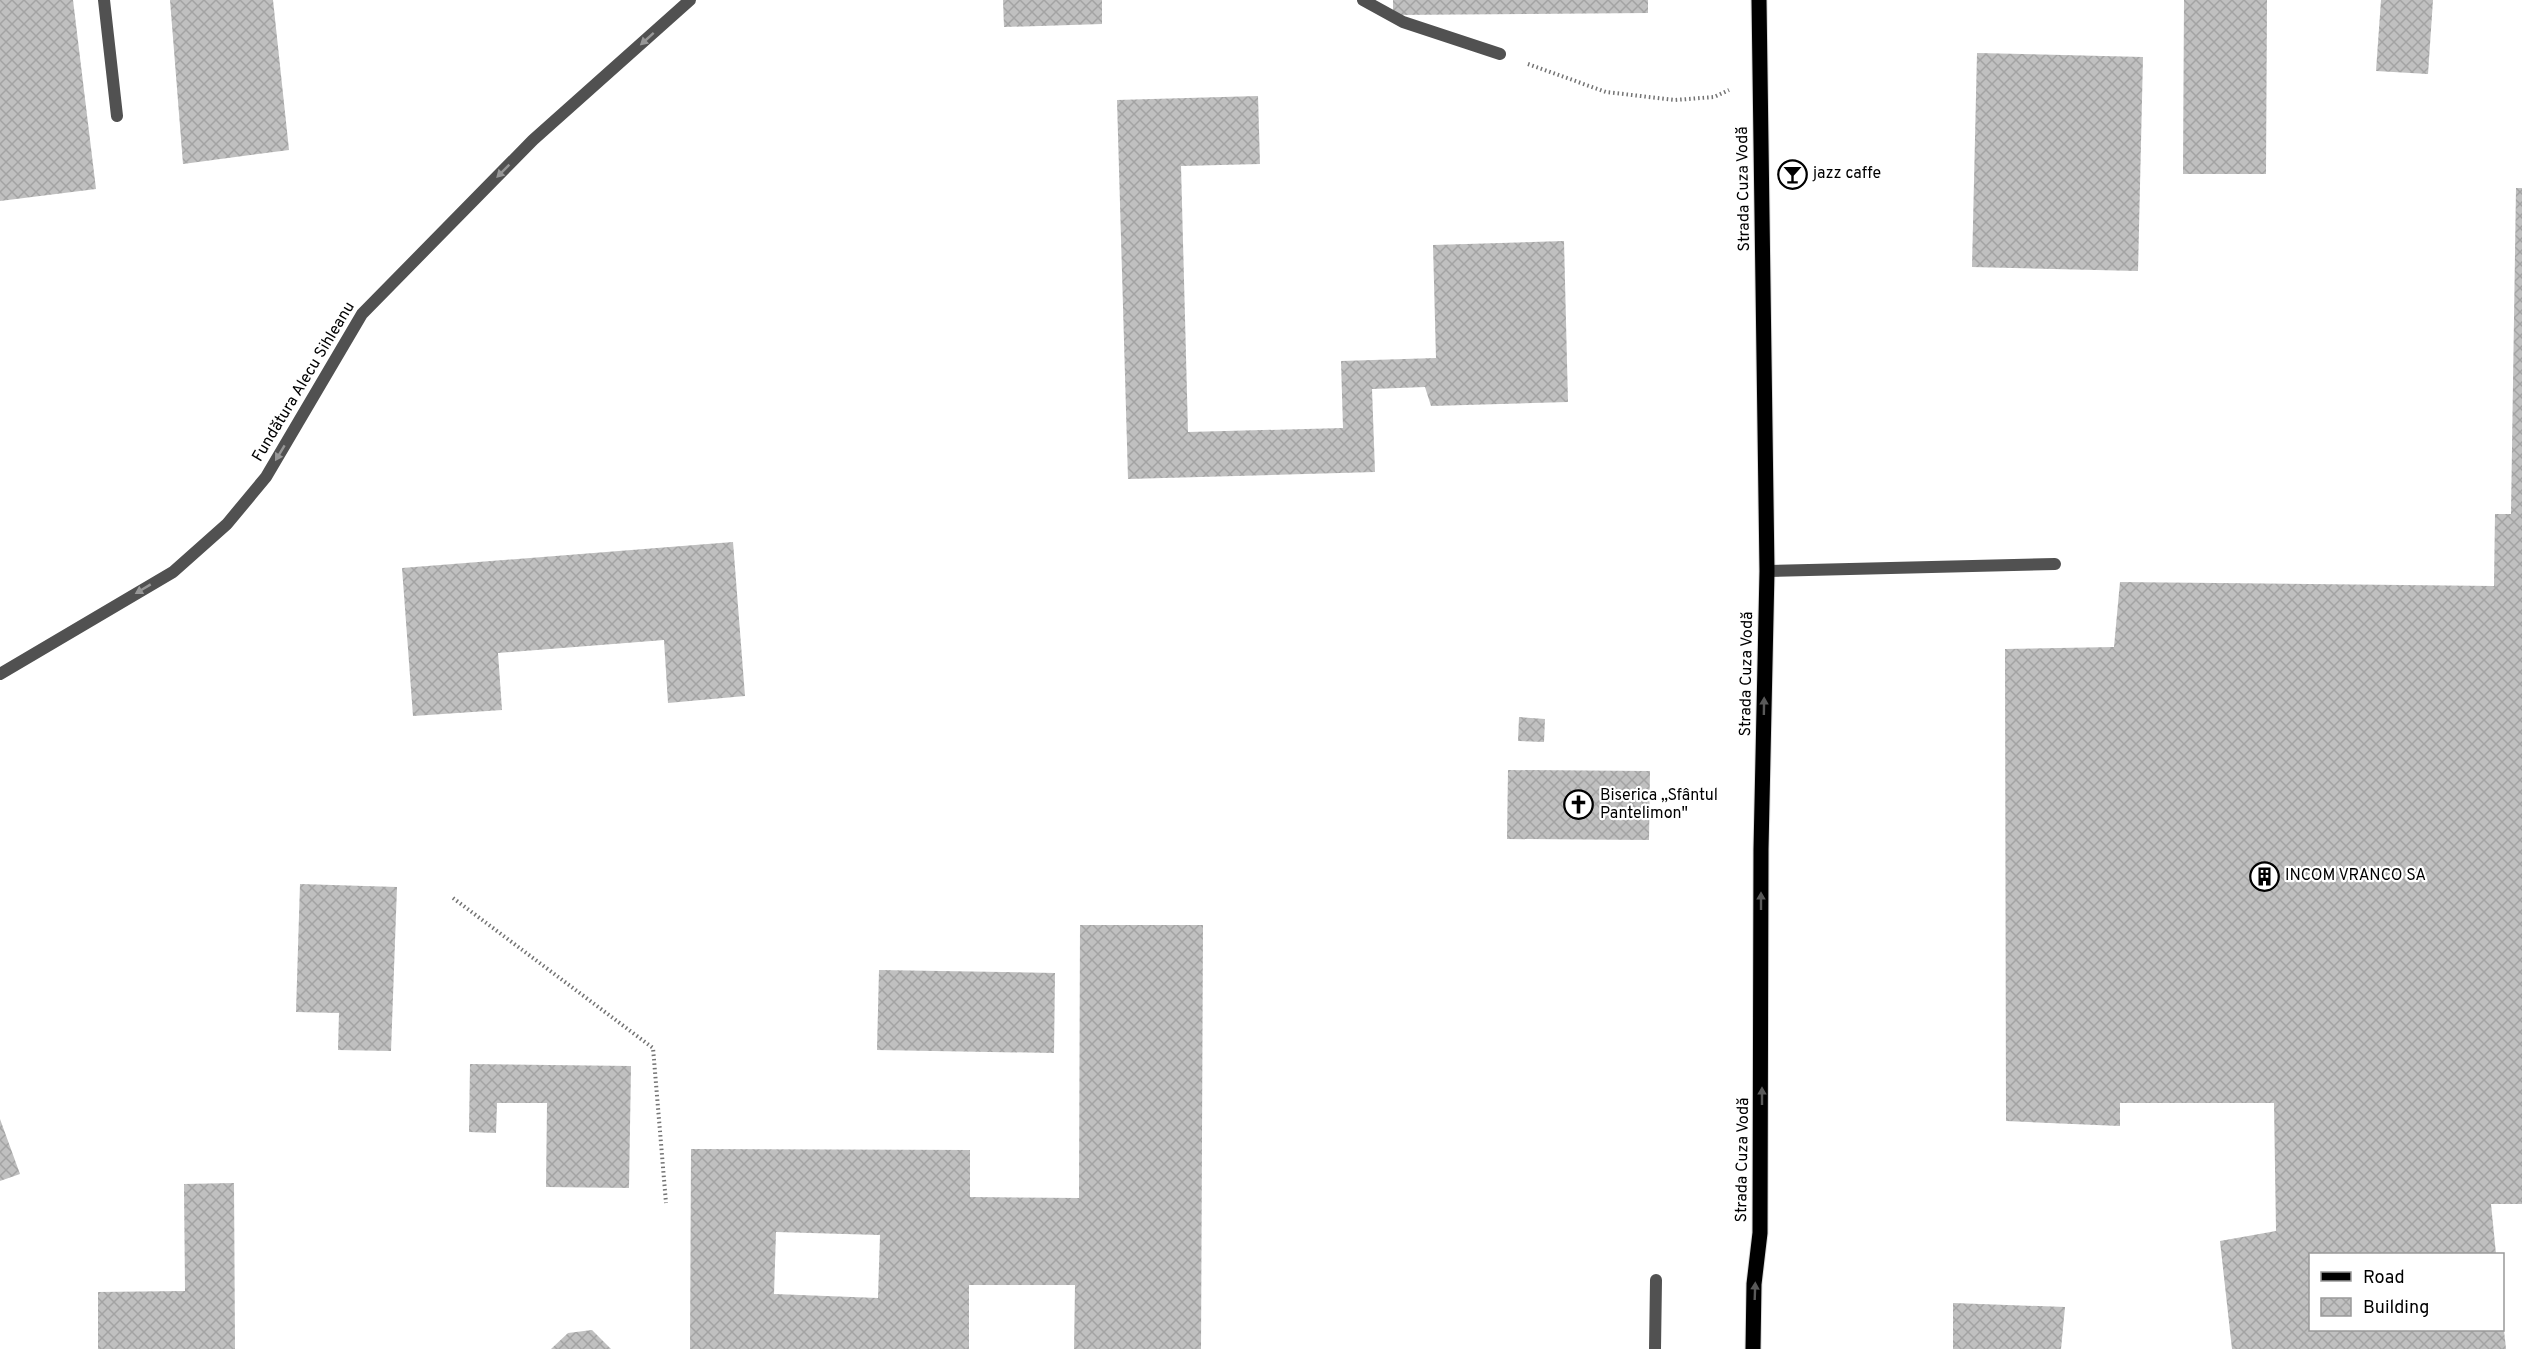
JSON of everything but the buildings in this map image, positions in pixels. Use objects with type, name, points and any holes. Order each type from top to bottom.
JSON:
[{"type":"main road","name":"Strada Cuza Vodă","points":[[1753,1349],[1754,1284],[1761,1200],[1761,849],[1767,571],[1759,0]]},
{"type":"street","points":[[105,0],[117,116]]},
{"type":"street","name":"Fundătura Alecu Sihleanu","points":[[0,674],[173,572],[227,524],[266,477],[362,314],[533,140],[690,0]]},
{"type":"street","points":[[1363,0],[1403,22],[1500,54]]},
{"type":"street","points":[[1767,571],[2055,564]]},
{"type":"street","points":[[1655,1349],[1656,1280]]},
{"type":"path","points":[[1500,54],[1606,92],[1675,100],[1714,98],[1760,76]]},
{"type":"path","points":[[453,898],[653,1048],[666,1203]]},
{"type":"place","name":"jazz caffe","points":[[1792,174]]},
{"type":"place","name":"Biserica „Sfântul Pantelimon\"","points":[[1579,805]]},
{"type":"place","name":"INCOM VRANCO SA","points":[[2264,876]]}]
